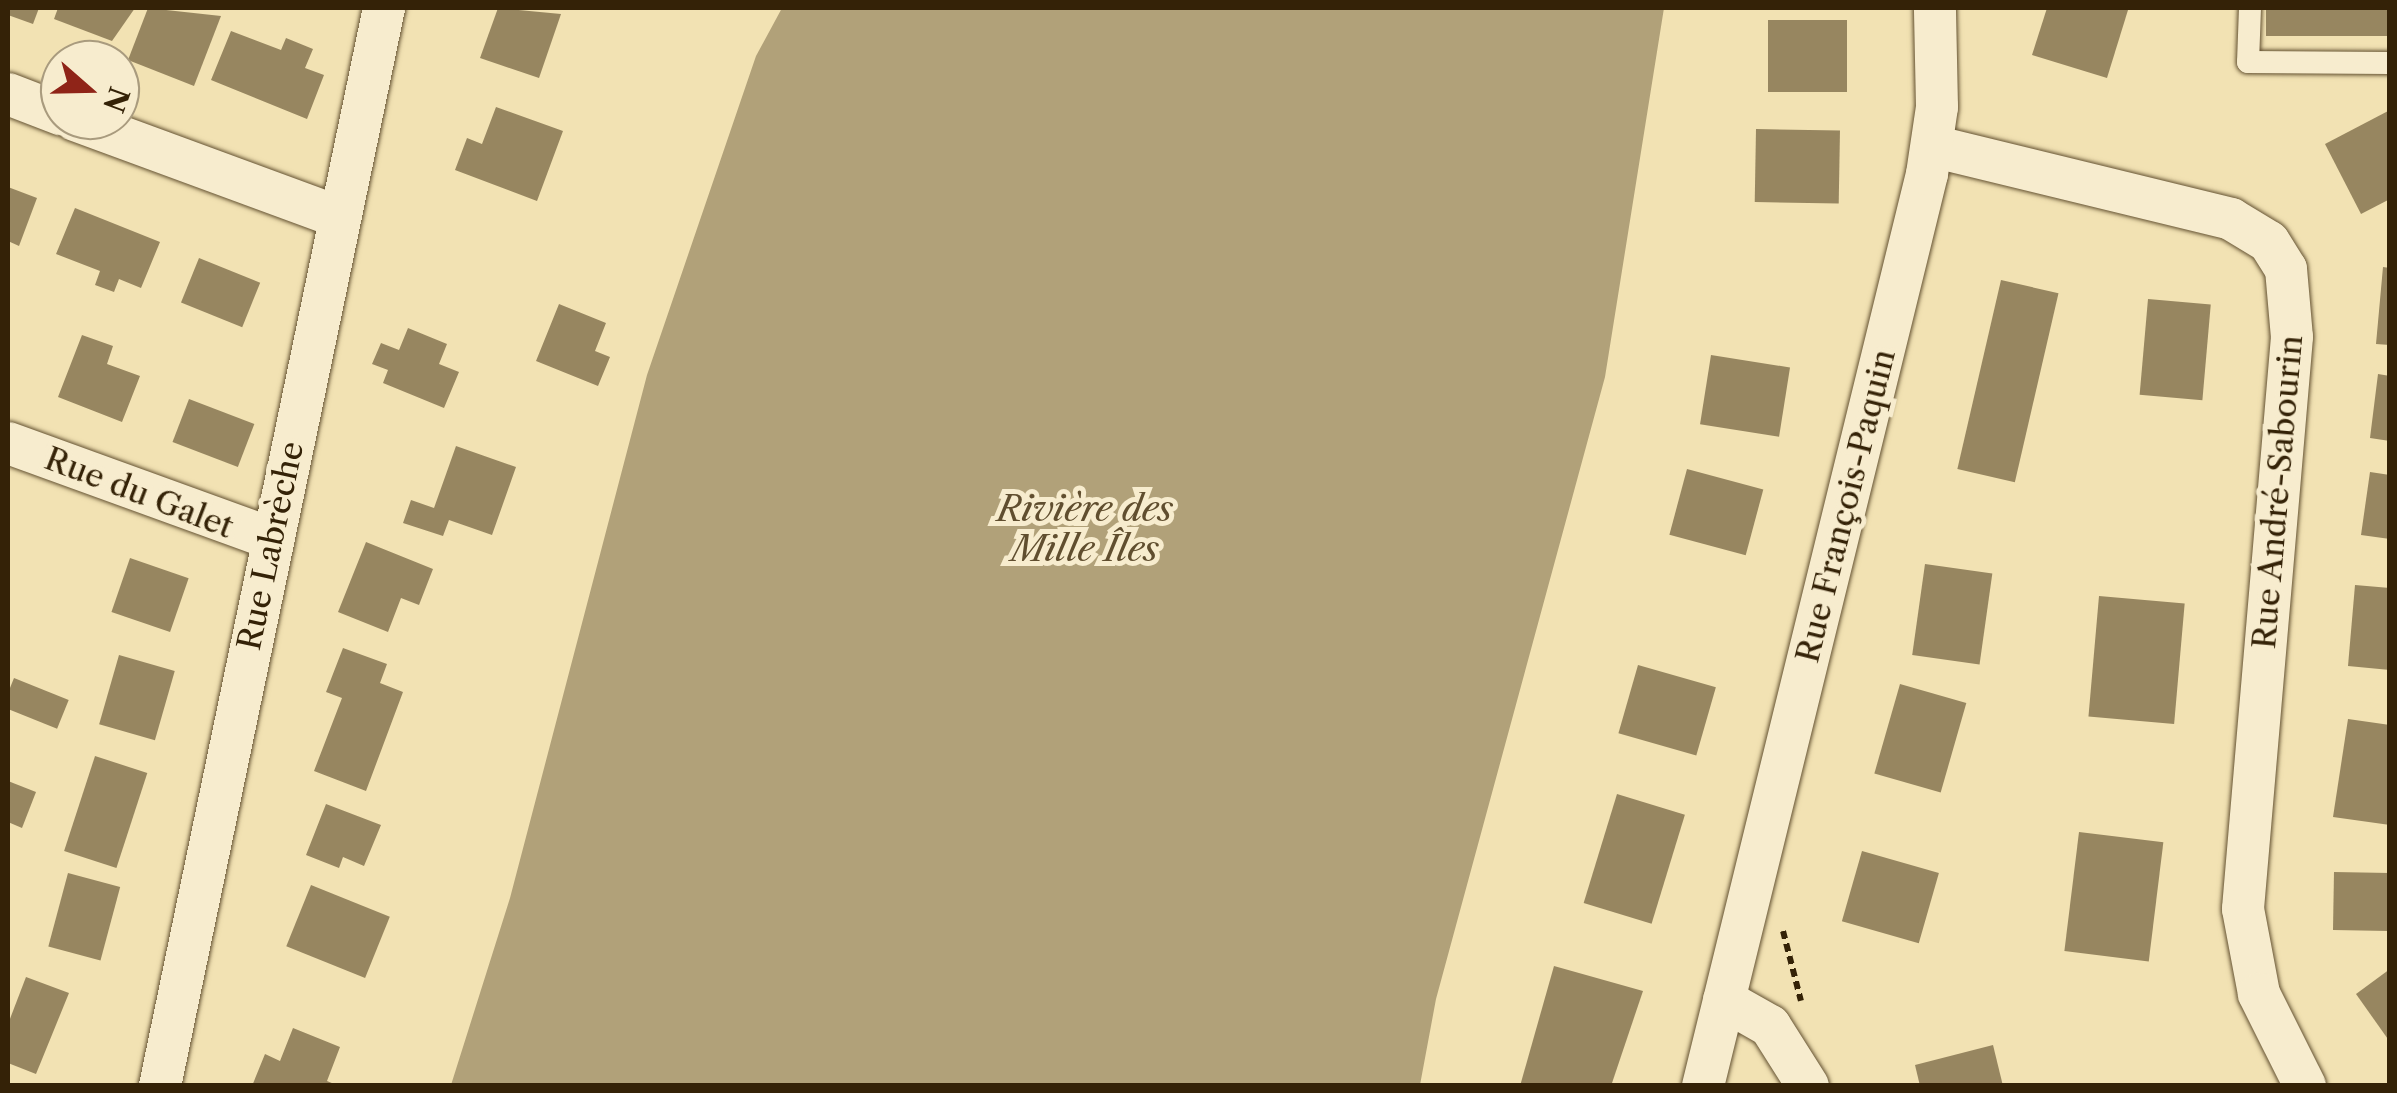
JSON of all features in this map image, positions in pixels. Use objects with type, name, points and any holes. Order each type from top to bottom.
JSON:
[{"type":"street","name":"Rue Labrèche","points":[[160,1086],[384,8]]},
{"type":"street","name":"Rue François-Paquin","points":[[1702,1086],[1932,146],[1935,8]]},
{"type":"street","points":[[8,94],[40,106]]},
{"type":"street","points":[[129,140],[339,217]]},
{"type":"street","name":"Rue André-Sabourin","points":[[1932,146],[2231,219],[2269,242],[2286,269],[2292,336],[2243,909],[2259,994],[2305,1086]]},
{"type":"street","name":"Rue du Galet","points":[[8,443],[272,538]]},
{"type":"street","points":[[1724,1000],[1770,1026],[1808,1086]]},
{"type":"lane","points":[[2250,8],[2248,62],[2390,63]]},
{"type":"path","points":[[1782,915],[1802,1004]]},
{"type":"water","name":"Rivière des Mille Îles","points":[[782,8],[1664,8],[1605,377],[1436,999],[1420,1085],[451,1085],[510,898],[647,375],[756,56]]},
{"type":"building","points":[[8,8],[39,8],[33,24],[8,15]]},
{"type":"building","points":[[58,8],[135,8],[113,40],[54,19]]},
{"type":"building","points":[[148,8],[221,16],[194,86],[140,65],[140,40],[136,40]]},
{"type":"building","points":[[498,8],[561,14],[539,78],[480,58]]},
{"type":"building","points":[[2047,8],[2128,10],[2107,78],[2032,55]]},
{"type":"building","points":[[2266,8],[2390,8],[2390,36],[2266,36]]},
{"type":"building","points":[[1768,20],[1847,20],[1847,92],[1768,92]]},
{"type":"building","points":[[231,31],[281,50],[286,38],[313,49],[305,68],[324,75],[307,119],[211,80]]},
{"type":"building","points":[[496,107],[563,131],[537,201],[455,170],[467,138],[482,144]]},
{"type":"building","points":[[2390,110],[2390,199],[2361,214],[2325,144]]},
{"type":"building","points":[[1756,129],[1840,130],[1839,203],[1755,202]]},
{"type":"building","points":[[8,187],[37,198],[19,246],[8,241]]},
{"type":"building","points":[[75,208],[160,242],[141,288],[119,279],[114,292],[95,285],[100,271],[56,254]]},
{"type":"building","points":[[199,258],[260,283],[242,327],[181,303]]},
{"type":"building","points":[[2383,267],[2390,268],[2390,345],[2376,344]]},
{"type":"building","points":[[2001,280],[2058,293],[2015,482],[1957,469]]},
{"type":"building","points":[[2148,299],[2211,304],[2202,400],[2140,395]]},
{"type":"building","points":[[559,304],[606,323],[595,351],[610,357],[598,386],[536,361]]},
{"type":"building","points":[[408,328],[447,344],[439,364],[459,372],[444,408],[383,383],[388,370],[372,364],[381,343],[399,350]]},
{"type":"building","points":[[82,335],[113,346],[107,364],[140,376],[122,422],[58,397]]},
{"type":"building","points":[[1711,355],[1790,368],[1779,437],[1700,424]]},
{"type":"building","points":[[2378,374],[2390,376],[2390,441],[2370,438]]},
{"type":"building","points":[[189,399],[254,424],[238,467],[173,442]]},
{"type":"building","points":[[456,446],[516,467],[492,535],[449,520],[443,536],[403,523],[411,500],[434,508]]},
{"type":"building","points":[[1687,469],[1763,489],[1746,555],[1669,535]]},
{"type":"building","points":[[2370,472],[2390,475],[2390,539],[2361,535]]},
{"type":"building","points":[[366,542],[433,569],[419,605],[401,598],[388,632],[338,612]]},
{"type":"building","points":[[130,558],[189,578],[170,632],[111,612]]},
{"type":"building","points":[[1925,564],[1992,573],[1980,665],[1912,655]]},
{"type":"building","points":[[2355,585],[2390,588],[2390,670],[2348,666]]},
{"type":"building","points":[[2099,596],[2185,603],[2174,724],[2088,717]]},
{"type":"building","points":[[343,648],[387,664],[380,683],[403,692],[366,791],[314,771],[342,698],[326,692]]},
{"type":"building","points":[[119,655],[175,671],[155,740],[99,724]]},
{"type":"building","points":[[1638,665],[1716,687],[1696,756],[1618,733]]},
{"type":"building","points":[[14,678],[69,700],[57,729],[8,709],[8,693]]},
{"type":"building","points":[[1900,684],[1966,703],[1941,792],[1874,773]]},
{"type":"building","points":[[2348,719],[2390,725],[2390,825],[2333,817]]},
{"type":"building","points":[[95,756],[147,773],[116,868],[64,851]]},
{"type":"building","points":[[8,781],[36,792],[22,828],[8,822]]},
{"type":"building","points":[[1617,794],[1685,815],[1652,924],[1584,903]]},
{"type":"building","points":[[326,804],[381,825],[364,866],[343,857],[339,868],[306,855]]},
{"type":"building","points":[[2079,832],[2163,842],[2149,961],[2064,951]]},
{"type":"building","points":[[1862,851],[1939,873],[1919,943],[1842,921]]},
{"type":"building","points":[[2334,872],[2390,873],[2389,931],[2333,930]]},
{"type":"building","points":[[68,873],[120,887],[100,960],[48,946]]},
{"type":"building","points":[[311,885],[390,917],[365,978],[286,946]]},
{"type":"building","points":[[1554,966],[1643,991],[1611,1086],[1520,1086]]},
{"type":"building","points":[[2390,969],[2390,1042],[2356,994]]},
{"type":"building","points":[[26,977],[69,993],[36,1074],[8,1063],[8,1024]]},
{"type":"building","points":[[293,1028],[340,1047],[327,1081],[339,1086],[252,1086],[265,1054],[280,1061]]},
{"type":"building","points":[[1993,1045],[2003,1086],[1920,1086],[1915,1065]]}]
